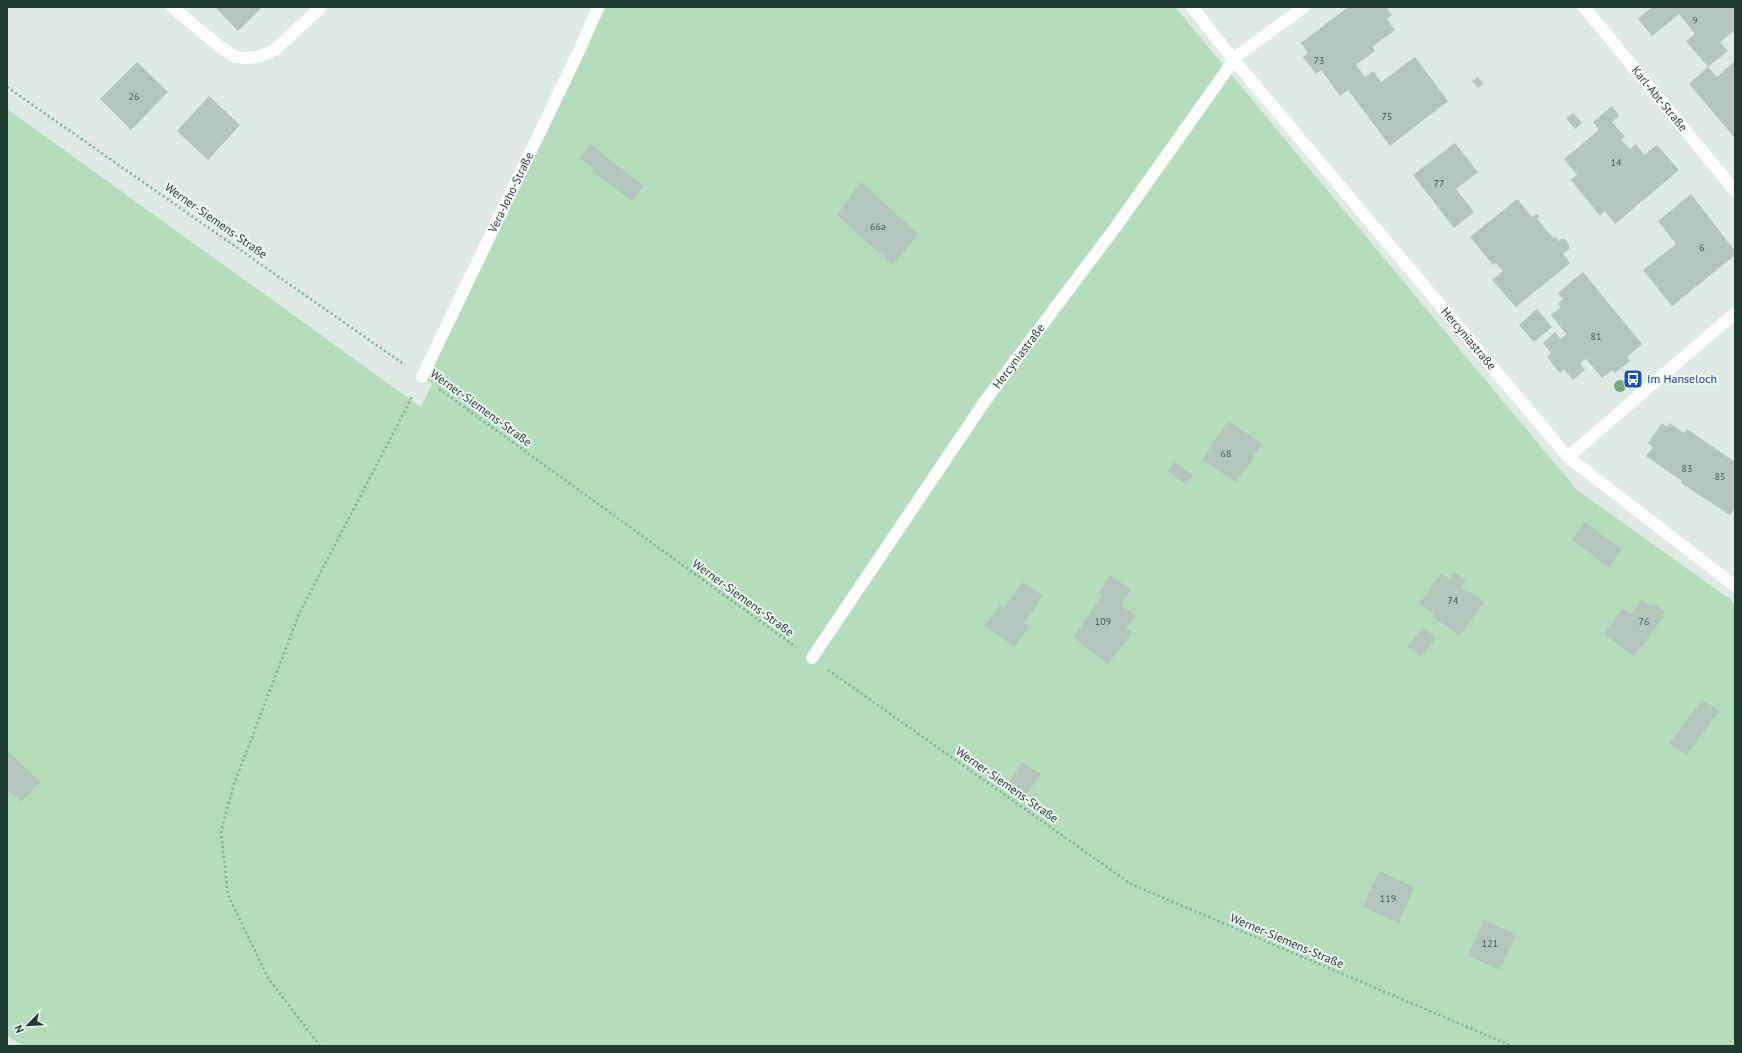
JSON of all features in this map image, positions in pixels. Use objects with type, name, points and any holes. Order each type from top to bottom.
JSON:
[{"type":"street","points":[[172,7],[217,44],[236,57],[247,58],[269,53],[276,49],[321,7]]},
{"type":"street","name":"Vera-Joho-Straße","points":[[422,377],[577,56],[598,7]]},
{"type":"street","name":"Hercyniastraße","points":[[1192,7],[1233,58],[1568,457],[1735,586]]},
{"type":"street","points":[[1233,58],[1304,7]]},
{"type":"street","name":"Karl-Abt-Straße","points":[[1584,7],[1735,191]]},
{"type":"street","name":"Hercyniastraße","points":[[812,658],[985,401],[1115,228],[1227,70],[1233,58]]},
{"type":"street","points":[[1568,457],[1735,313]]},
{"type":"path","name":"Werner-Siemens-Straße","points":[[7,87],[422,377],[812,658],[1130,883],[1512,1046]]},
{"type":"path","points":[[320,1046],[268,978],[228,895],[221,832],[233,787],[299,614],[422,377]]},
{"type":"green space","points":[[606,7],[1175,7],[1577,490],[1735,603],[1735,1046],[24,1046],[7,1036],[7,109],[421,407],[432,384],[423,377]]},
{"type":"building","points":[[215,7],[262,7],[238,31]]},
{"type":"building","points":[[1348,7],[1386,7],[1392,15],[1387,19],[1395,30],[1372,47],[1375,51],[1356,65],[1365,77],[1373,71],[1381,82],[1415,57],[1448,101],[1390,146],[1348,90],[1340,96],[1321,70],[1316,74],[1303,57],[1308,53],[1301,43]]},
{"type":"building","points":[[1652,7],[1735,7],[1735,30],[1720,42],[1728,51],[1708,67],[1686,41],[1695,34],[1679,14],[1652,36],[1638,19]]},
{"type":"building","points":[[1735,61],[1735,138],[1689,84],[1708,67],[1717,77]]},
{"type":"building","points":[[137,62],[168,92],[131,130],[100,99]]},
{"type":"building","points":[[1478,77],[1483,84],[1478,88],[1472,81]]},
{"type":"building","points":[[209,96],[240,125],[208,160],[177,131]]},
{"type":"building","points":[[1612,106],[1619,116],[1612,122],[1625,137],[1621,140],[1630,149],[1636,144],[1644,155],[1657,145],[1679,170],[1615,224],[1605,211],[1600,216],[1571,180],[1577,175],[1564,159],[1599,130],[1593,122]]},
{"type":"building","points":[[1573,113],[1582,123],[1575,129],[1566,118]]},
{"type":"building","points":[[1455,143],[1478,172],[1456,189],[1474,212],[1454,228],[1413,175]]},
{"type":"building","points":[[590,144],[644,186],[632,201],[592,171],[594,169],[580,158]]},
{"type":"building","points":[[861,182],[918,234],[893,265],[837,215]]},
{"type":"building","points":[[1691,194],[1735,251],[1735,255],[1672,306],[1643,270],[1676,244],[1658,221]]},
{"type":"building","points":[[1517,199],[1532,217],[1537,214],[1539,217],[1537,219],[1554,239],[1555,237],[1559,241],[1561,239],[1565,239],[1569,245],[1569,249],[1563,254],[1570,263],[1516,307],[1492,280],[1503,271],[1496,263],[1493,265],[1470,237]]},
{"type":"building","points":[[1583,272],[1642,344],[1627,357],[1630,361],[1615,373],[1612,370],[1602,378],[1586,359],[1580,363],[1585,370],[1573,380],[1564,369],[1560,373],[1547,357],[1551,353],[1543,343],[1555,332],[1561,339],[1566,334],[1551,315],[1561,307],[1558,304],[1563,299],[1558,293]]},
{"type":"building","points":[[1537,309],[1552,327],[1534,342],[1519,325]]},
{"type":"building","points":[[1228,421],[1262,444],[1252,458],[1254,459],[1236,482],[1202,460]]},
{"type":"building","points":[[1662,423],[1667,427],[1670,423],[1684,433],[1687,429],[1735,462],[1735,508],[1730,515],[1681,483],[1682,481],[1646,456],[1653,447],[1648,443]]},
{"type":"building","points":[[1175,462],[1193,475],[1186,485],[1168,471]]},
{"type":"building","points":[[1584,522],[1622,549],[1609,567],[1572,540]]},
{"type":"building","points":[[1454,572],[1466,580],[1461,588],[1469,593],[1470,592],[1484,602],[1460,636],[1432,616],[1434,614],[1419,604],[1442,573],[1449,579]]},
{"type":"building","points":[[1110,575],[1130,589],[1122,606],[1136,616],[1126,628],[1132,632],[1108,664],[1073,637],[1103,595],[1099,592]]},
{"type":"building","points":[[1023,582],[1043,596],[1024,623],[1029,626],[1014,647],[985,626],[1000,605],[1004,608]]},
{"type":"building","points":[[1642,600],[1650,606],[1655,604],[1664,612],[1662,615],[1664,616],[1634,656],[1604,634],[1623,609],[1630,615]]},
{"type":"building","points":[[1423,627],[1436,638],[1421,657],[1408,646]]},
{"type":"building","points":[[1702,699],[1719,711],[1686,755],[1670,743]]},
{"type":"building","points":[[8,751],[40,782],[21,802],[7,789]]},
{"type":"building","points":[[1022,762],[1041,774],[1027,794],[1009,782]]},
{"type":"building","points":[[1379,871],[1414,887],[1399,923],[1363,907]]},
{"type":"building","points":[[1484,920],[1516,934],[1500,970],[1468,956]]},
{"type":"place","name":"Im Hanseloch","points":[[1633,379]]}]
